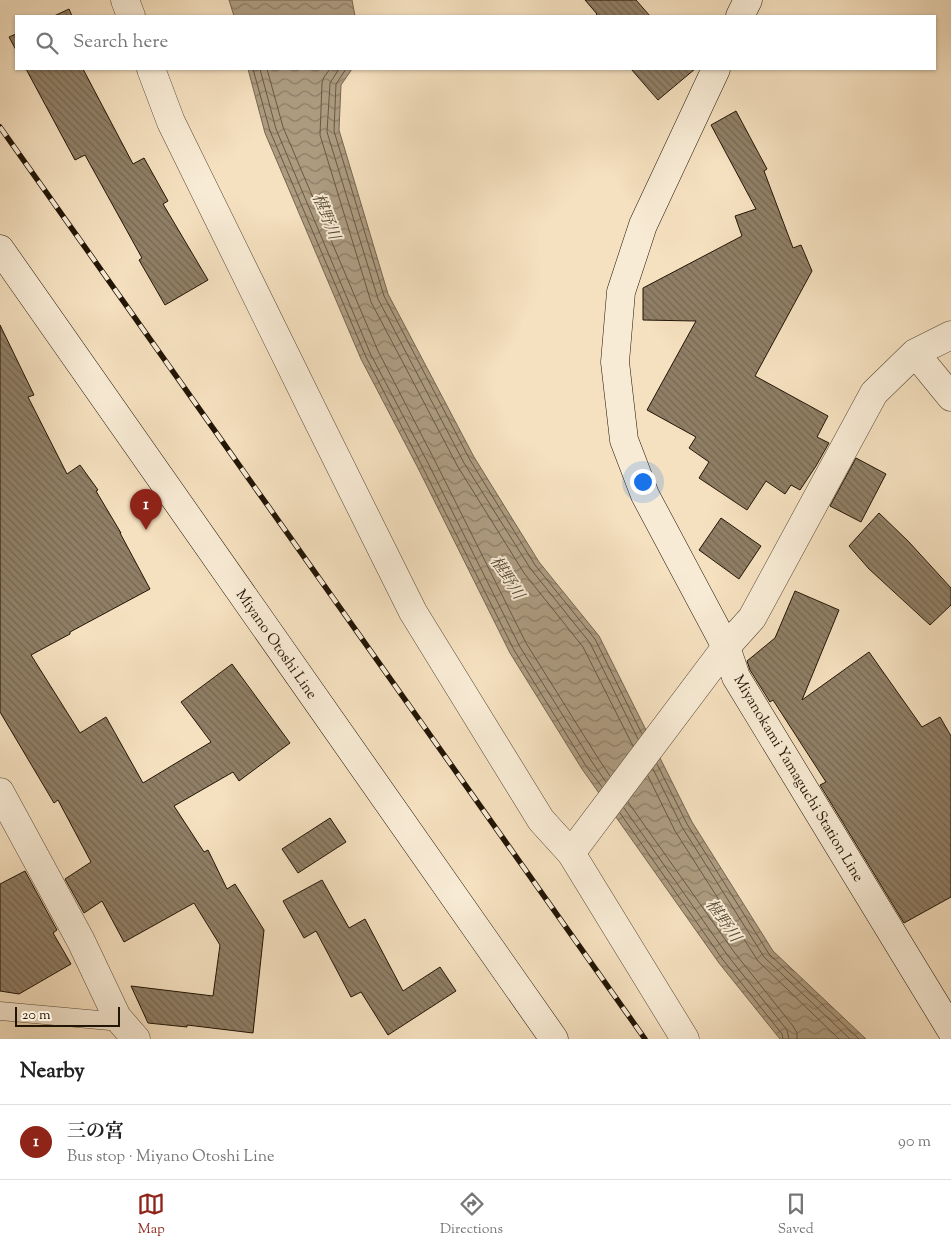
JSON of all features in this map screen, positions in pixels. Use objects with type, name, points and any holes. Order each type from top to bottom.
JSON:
[{"type":"street","points":[[125,0],[131,15]]},
{"type":"street","points":[[740,15],[748,0]]},
{"type":"street","points":[[151,70],[171,122],[413,612],[541,820],[577,845],[685,1039]]},
{"type":"street","name":"Miyanokami Yamaguchi Station Line","points":[[716,70],[643,225],[621,292],[615,362],[624,440],[645,494],[719,656],[736,677],[951,1030]]},
{"type":"street","name":"Miyano Otoshi Line","points":[[0,249],[554,1039]]},
{"type":"street","points":[[577,845],[719,656],[752,618],[874,393],[915,353],[951,335]]},
{"type":"street","points":[[915,353],[951,397]]},
{"type":"street","points":[[0,792],[81,941],[117,1017],[129,1030]]},
{"type":"lane","points":[[0,1011],[129,1030]]},
{"type":"water","points":[[229,0],[352,0],[355,15],[234,15]]},
{"type":"water","name":"椹野川","points":[[248,70],[351,70],[341,85],[339,130],[388,294],[474,457],[539,562],[599,636],[692,822],[773,951],[866,1039],[780,1039],[719,963],[582,769],[510,653],[418,468],[361,359],[265,133]]},
{"type":"building","points":[[585,0],[636,0],[649,15],[596,15]]},
{"type":"building","points":[[69,9],[72,15],[56,15]]},
{"type":"building","points":[[15,34],[15,48],[9,37]]},
{"type":"building","points":[[27,70],[84,70],[133,164],[144,158],[168,201],[163,204],[208,280],[165,305],[139,260],[142,258],[85,155],[75,160]]},
{"type":"building","points":[[632,70],[694,70],[658,100]]},
{"type":"building","points":[[736,111],[767,169],[764,171],[793,248],[801,245],[812,271],[755,376],[828,416],[817,437],[829,443],[800,490],[791,485],[785,494],[766,481],[747,510],[699,478],[709,462],[689,448],[696,437],[647,410],[696,321],[643,320],[643,288],[742,236],[735,216],[756,209],[711,125]]},
{"type":"building","points":[[0,325],[34,395],[28,397],[67,474],[80,465],[98,490],[96,491],[121,533],[150,589],[31,655],[80,733],[106,717],[143,783],[211,742],[181,702],[232,664],[290,743],[239,781],[233,772],[174,806],[204,852],[208,850],[227,889],[235,884],[264,930],[253,1033],[187,1025],[187,1027],[148,1023],[131,986],[213,996],[220,945],[194,903],[124,942],[102,901],[84,913],[65,879],[91,862],[58,800],[54,803],[0,712]]},
{"type":"building","points":[[856,458],[886,474],[861,522],[830,506]]},
{"type":"building","points":[[879,513],[909,542],[951,588],[951,605],[930,625],[869,569],[849,546]]},
{"type":"building","points":[[721,518],[761,546],[739,579],[699,550]]},
{"type":"building","points":[[795,591],[839,610],[802,700],[869,652],[922,727],[940,717],[951,736],[951,897],[904,923],[820,785],[826,782],[773,700],[770,702],[750,670],[747,661],[775,638]]},
{"type":"building","points":[[330,818],[346,842],[298,873],[282,849]]},
{"type":"building","points":[[25,871],[57,930],[53,933],[71,964],[19,994],[0,991],[0,884]]},
{"type":"building","points":[[322,880],[349,928],[365,919],[403,991],[440,967],[456,991],[388,1035],[361,992],[351,997],[316,931],[304,938],[283,901]]},
{"type":"railway","points":[[0,127],[645,1039]]},
{"type":"place","name":"三の宮","points":[[146,530]]}]
